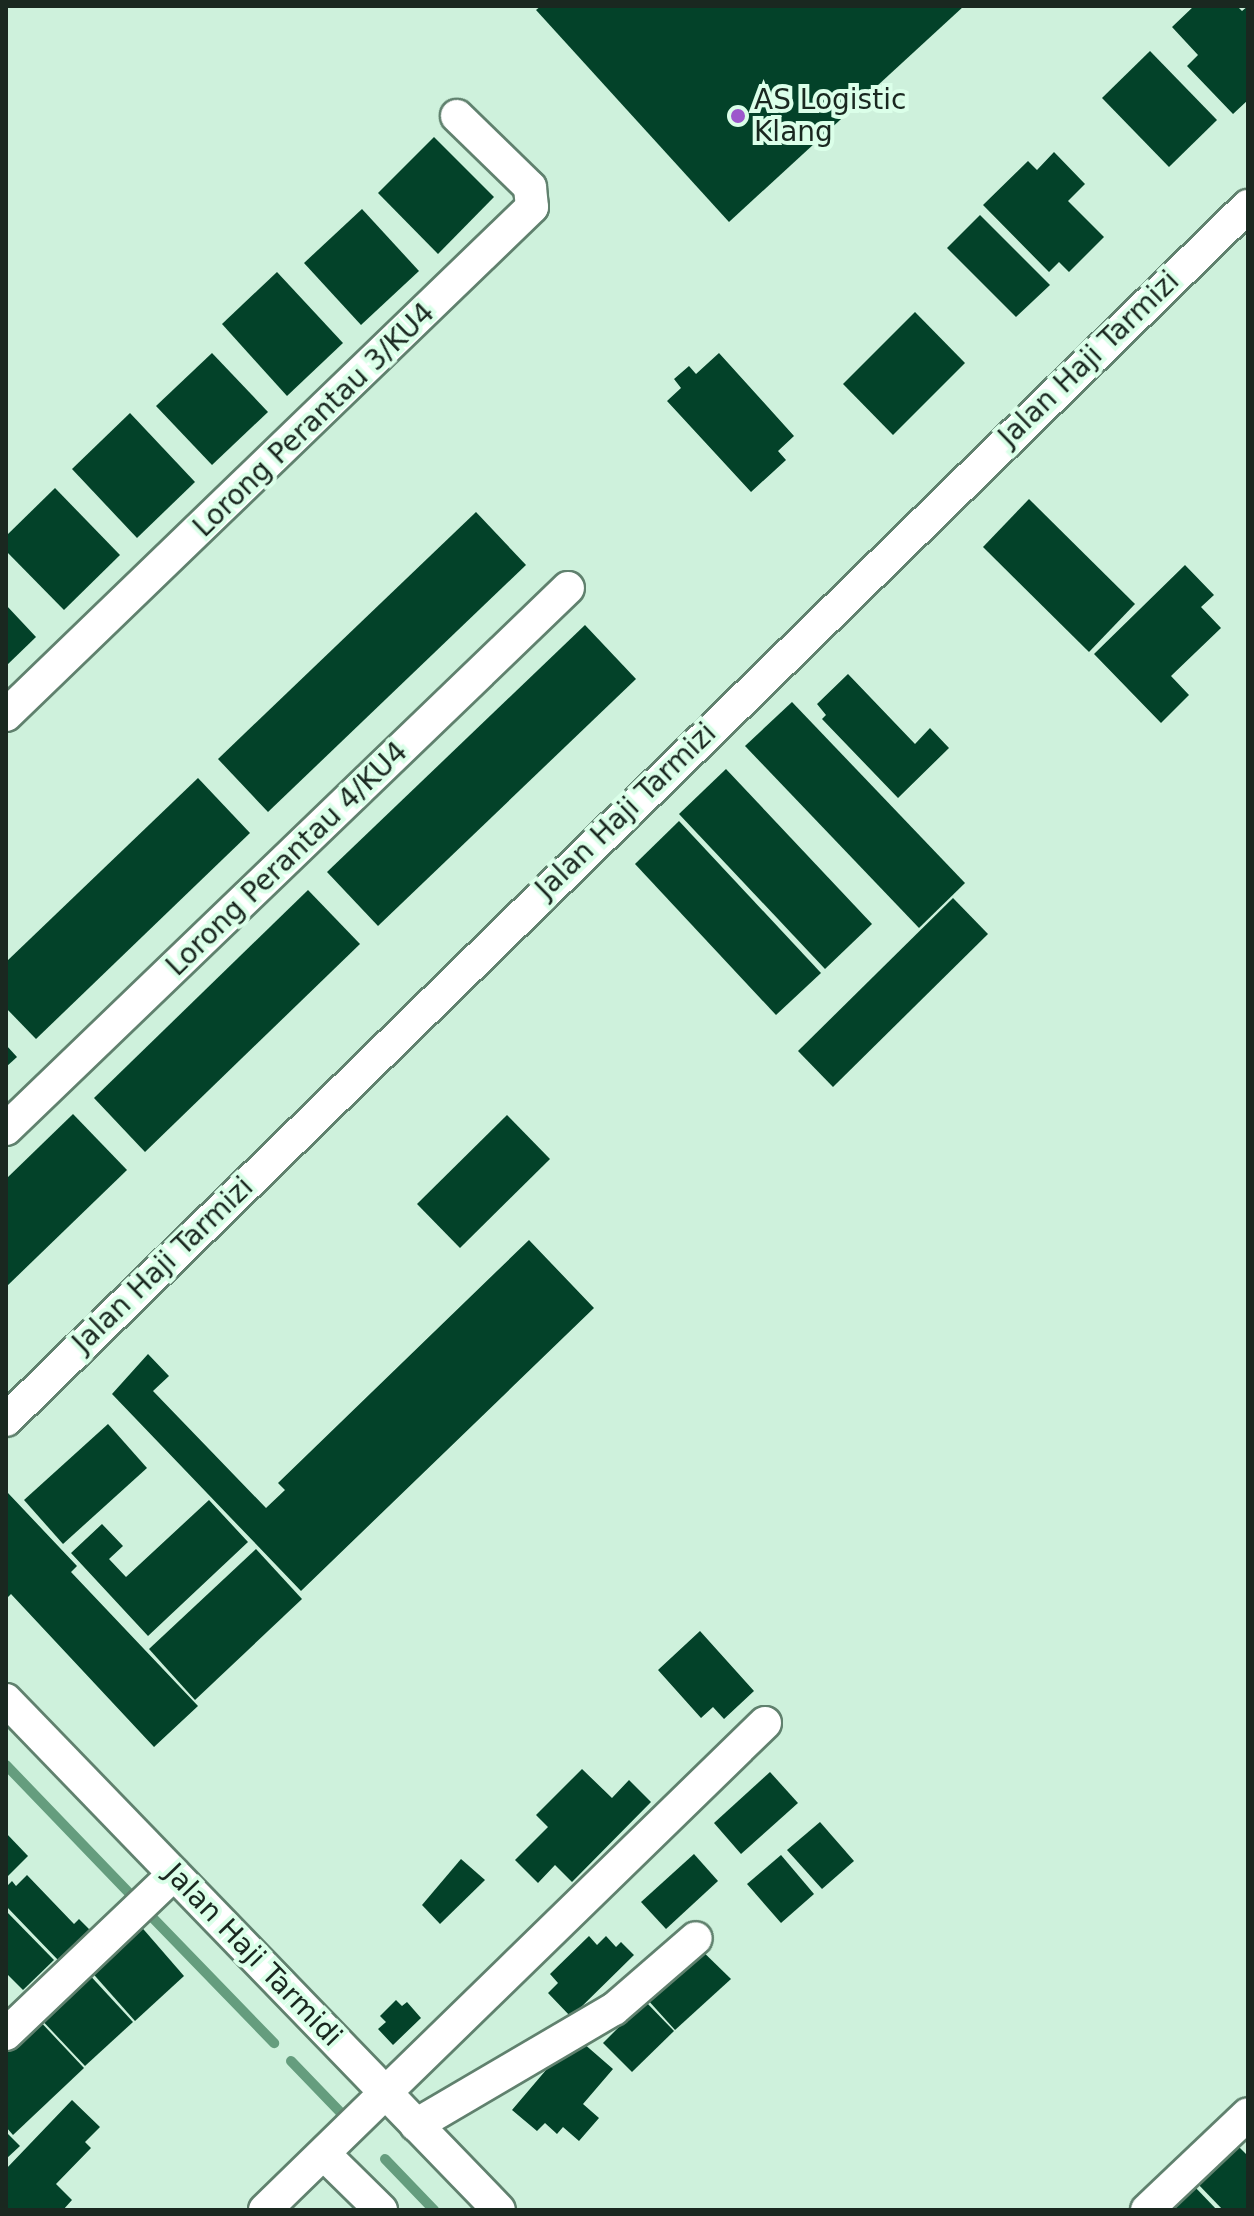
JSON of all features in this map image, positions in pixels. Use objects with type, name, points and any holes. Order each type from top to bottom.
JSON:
[{"type":"street","name":"Lorong Perantau 3/KU4","points":[[6,715],[532,207],[530,187],[457,116]]},
{"type":"street","name":"Jalan Haji Tarmizi","points":[[6,1420],[1248,206]]},
{"type":"street","name":"Lorong Perantau 4/KU4","points":[[6,1129],[568,588]]},
{"type":"street","name":"Jalan Haji Tarmidi","points":[[9,1709],[174,1874],[499,2210]]},
{"type":"street","points":[[265,2210],[324,2154],[383,2090],[765,1723]]},
{"type":"street","points":[[6,2034],[174,1874]]},
{"type":"street","points":[[416,2125],[614,2009],[696,1938]]},
{"type":"street","points":[[1147,2210],[1248,2114]]},
{"type":"street","points":[[324,2154],[381,2210]]},
{"type":"building","name":"AS Logistic Klang","points":[[541,6],[964,6],[729,222],[536,10]]},
{"type":"building","points":[[1194,6],[1237,6],[1242,11],[1248,6],[1248,100],[1233,114],[1187,66],[1198,55],[1172,27]]},
{"type":"building","points":[[1150,51],[1217,120],[1169,167],[1102,98]]},
{"type":"building","points":[[434,137],[494,197],[438,254],[378,193]]},
{"type":"building","points":[[1054,152],[1085,184],[1068,201],[1104,237],[1069,272],[1059,262],[1049,272],[983,205],[1028,161],[1037,170]]},
{"type":"building","points":[[362,209],[419,271],[361,325],[304,263]]},
{"type":"building","points":[[980,215],[1050,285],[1016,317],[947,248]]},
{"type":"building","points":[[277,272],[343,343],[287,396],[222,324]]},
{"type":"building","points":[[915,312],[965,363],[893,435],[843,384]]},
{"type":"building","points":[[212,353],[268,412],[212,465],[156,406]]},
{"type":"building","points":[[719,353],[794,436],[778,451],[786,460],[751,492],[667,401],[681,388],[674,379],[689,366],[696,374]]},
{"type":"building","points":[[130,413],[195,482],[137,538],[72,469]]},
{"type":"building","points":[[55,488],[120,555],[64,610],[6,551],[6,536]]},
{"type":"building","points":[[1029,499],[1135,604],[1089,652],[983,547]]},
{"type":"building","points":[[476,512],[526,565],[268,812],[218,759]]},
{"type":"building","points":[[1185,565],[1214,595],[1201,607],[1221,628],[1171,676],[1189,695],[1161,723],[1094,654]]},
{"type":"building","points":[[6,605],[36,637],[6,666]]},
{"type":"building","points":[[585,625],[636,679],[378,926],[327,872]]},
{"type":"building","points":[[848,674],[915,744],[930,728],[949,748],[898,798],[822,719],[826,715],[817,704]]},
{"type":"building","points":[[792,702],[965,883],[919,928],[745,746]]},
{"type":"building","points":[[726,769],[872,924],[825,969],[679,814]]},
{"type":"building","points":[[198,778],[250,833],[36,1039],[6,1008],[6,962]]},
{"type":"building","points":[[679,821],[821,973],[776,1015],[635,864]]},
{"type":"building","points":[[308,890],[360,944],[145,1152],[94,1098]]},
{"type":"building","points":[[953,898],[988,934],[833,1087],[798,1051]]},
{"type":"building","points":[[6,1045],[17,1057],[6,1067]]},
{"type":"building","points":[[73,1114],[127,1170],[6,1287],[6,1179]]},
{"type":"building","points":[[507,1115],[550,1159],[460,1248],[417,1204]]},
{"type":"building","points":[[529,1240],[594,1308],[301,1591],[112,1394],[148,1354],[169,1376],[153,1391],[266,1508],[285,1490],[278,1483]]},
{"type":"building","points":[[108,1424],[147,1468],[63,1544],[24,1500]]},
{"type":"building","points":[[8,1493],[77,1566],[71,1572],[198,1706],[154,1747],[11,1594],[6,1599]]},
{"type":"building","points":[[209,1500],[248,1542],[148,1636],[71,1553],[102,1524],[123,1546],[109,1559],[126,1577]]},
{"type":"building","points":[[256,1549],[302,1599],[195,1700],[149,1649]]},
{"type":"building","points":[[700,1631],[754,1691],[724,1719],[713,1707],[701,1718],[658,1670]]},
{"type":"building","points":[[582,1769],[612,1798],[629,1780],[651,1802],[572,1882],[555,1865],[538,1883],[515,1860],[548,1827],[536,1815]]},
{"type":"building","points":[[770,1772],[798,1803],[741,1854],[714,1823]]},
{"type":"building","points":[[820,1822],[854,1861],[822,1889],[787,1850]]},
{"type":"building","points":[[6,1833],[28,1856],[6,1878]]},
{"type":"building","points":[[694,1854],[718,1881],[666,1929],[641,1902]]},
{"type":"building","points":[[781,1855],[814,1894],[781,1923],[747,1884]]},
{"type":"building","points":[[461,1859],[485,1880],[440,1924],[422,1905]]},
{"type":"building","points":[[27,1875],[74,1924],[79,1919],[90,1930],[58,1960],[6,1906],[6,1887],[12,1881],[16,1886]]},
{"type":"building","points":[[6,1911],[54,1960],[23,1990],[6,1973]]},
{"type":"building","points":[[138,1923],[184,1976],[135,2021],[88,1968]]},
{"type":"building","points":[[589,1936],[597,1945],[606,1936],[616,1947],[621,1942],[634,1955],[571,2017],[548,1993],[558,1983],[550,1974]]},
{"type":"building","points":[[691,1940],[731,1979],[675,2030],[647,1999]]},
{"type":"building","points":[[85,1970],[133,2022],[85,2066],[37,2015]]},
{"type":"building","points":[[396,2000],[402,2006],[407,2002],[421,2018],[393,2045],[378,2029],[386,2022],[380,2016]]},
{"type":"building","points":[[645,2001],[674,2031],[632,2072],[603,2043]]},
{"type":"building","points":[[36,2017],[84,2068],[13,2135],[6,2127],[6,2046]]},
{"type":"building","points":[[575,2036],[613,2069],[583,2104],[599,2118],[579,2141],[563,2127],[557,2134],[545,2123],[537,2131],[512,2110]]},
{"type":"building","points":[[72,2100],[100,2127],[85,2142],[91,2148],[56,2184],[72,2200],[63,2210],[6,2210],[6,2169]]},
{"type":"building","points":[[6,2132],[20,2146],[6,2159]]},
{"type":"building","points":[[1235,2143],[1248,2156],[1248,2210],[1223,2210],[1196,2182]]},
{"type":"building","points":[[1194,2186],[1217,2210],[1168,2210]]},
{"type":"waterway","points":[[6,1765],[130,1894]]},
{"type":"waterway","points":[[149,1914],[274,2043]]},
{"type":"waterway","points":[[291,2061],[343,2115]]},
{"type":"waterway","points":[[385,2159],[434,2210]]},
{"type":"place","name":"AS Logistic Klang","points":[[738,116]]}]
